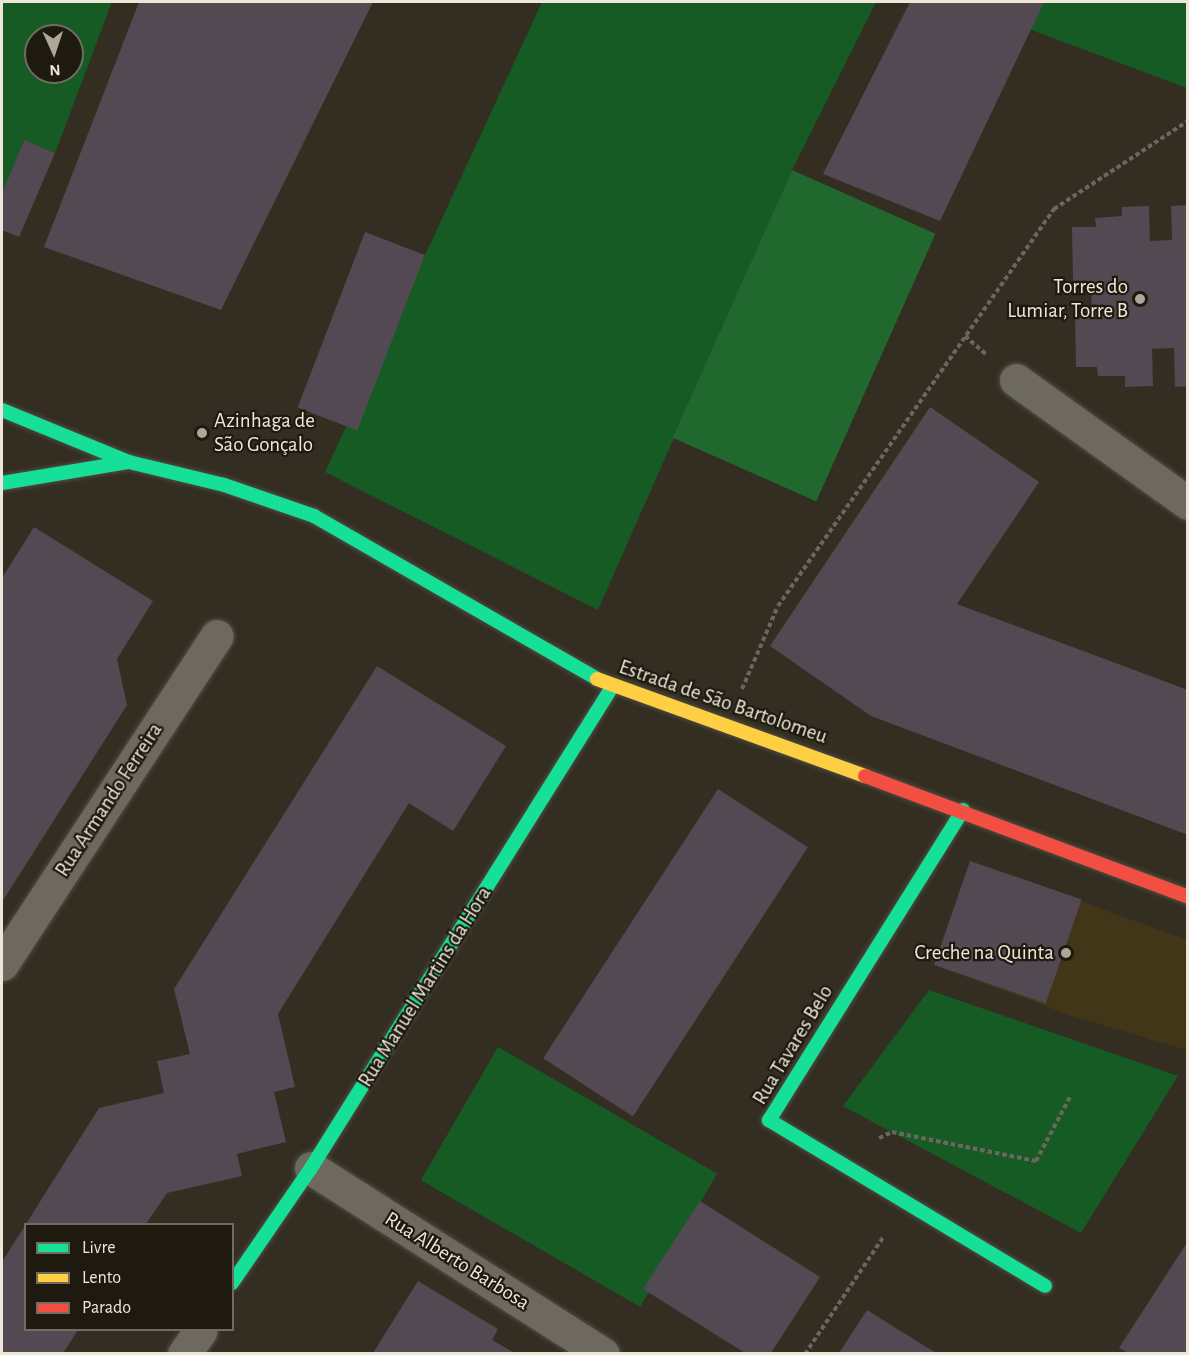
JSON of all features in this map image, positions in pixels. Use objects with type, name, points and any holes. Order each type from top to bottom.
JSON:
[{"type":"street","points":[[1016,380],[1188,502]]},
{"type":"street","name":"Estrada de São Bartolomeu","points":[[2,410],[129,462],[224,485],[314,516],[612,687],[727,724],[963,810],[1188,897]]},
{"type":"street","name":"Estrada de São Bartolomeu","points":[[2,483],[129,462]]},
{"type":"street","name":"Rua Armando Ferreira","points":[[2,964],[217,636]]},
{"type":"street","name":"Rua Manuel Martins da Hora","points":[[234,1280],[311,1168],[612,687]]},
{"type":"street","name":"Rua Tavares Belo","points":[[963,810],[769,1120],[1045,1286]]},
{"type":"street","name":"Rua Alberto Barbosa","points":[[311,1168],[603,1353]]},
{"type":"street","points":[[184,1353],[200,1331]]},
{"type":"path","points":[[727,724],[778,606],[1054,209],[1188,121]]},
{"type":"path","points":[[871,1141],[892,1132],[1036,1161],[1070,1097]]},
{"type":"path","points":[[805,1353],[906,1203]]},
{"type":"shaded area","name":"Creche na Quinta","points":[[970,861],[1187,940],[1187,1050],[1069,1015],[940,967]]},
{"type":"green space","points":[[2,2],[112,2],[84,76],[84,24],[24,24],[24,84],[81,84],[55,153],[24,140],[2,193]]},
{"type":"green space","points":[[542,2],[876,2],[792,170],[598,610],[325,472]]},
{"type":"green space","points":[[1038,2],[1187,2],[1187,88],[1026,28]]},
{"type":"green space","points":[[792,170],[935,234],[816,502],[673,438]]},
{"type":"green space","points":[[929,990],[1178,1076],[1081,1233],[843,1106]]},
{"type":"green space","points":[[498,1047],[717,1174],[640,1307],[421,1180]]},
{"type":"building","points":[[139,2],[373,2],[221,310],[44,247]]},
{"type":"building","points":[[910,2],[1044,2],[940,221],[823,174]]},
{"type":"building","points":[[24,140],[55,153],[19,237],[2,230],[2,193]]},
{"type":"building","name":"Torres do Lumiar, Torre B","points":[[1188,205],[1188,386],[1175,387],[1174,348],[1152,349],[1153,386],[1125,387],[1125,376],[1098,376],[1097,367],[1076,367],[1075,318],[1092,317],[1091,281],[1073,281],[1072,227],[1096,227],[1095,218],[1122,216],[1122,207],[1149,206],[1150,241],[1172,240],[1171,206]]},
{"type":"building","points":[[365,232],[425,255],[357,430],[298,408]]},
{"type":"building","points":[[930,407],[1039,482],[957,604],[1188,690],[1188,835],[871,716],[770,646]]},
{"type":"building","points":[[34,527],[153,601],[117,659],[127,705],[2,902],[2,578]]},
{"type":"building","points":[[377,666],[506,746],[453,831],[409,803],[278,1014],[295,1087],[274,1092],[286,1142],[237,1154],[242,1176],[167,1193],[147,1223],[27,1223],[99,1108],[164,1093],[157,1061],[190,1054],[174,989]]},
{"type":"building","points":[[718,789],[808,847],[633,1116],[543,1058]]},
{"type":"building","points":[[970,861],[1082,899],[1046,1003],[934,965]]},
{"type":"building","points":[[700,1201],[820,1277],[771,1353],[745,1353],[643,1289]]},
{"type":"building","points":[[24,1227],[24,1331],[77,1331],[63,1353],[2,1353],[2,1262]]},
{"type":"building","points":[[1188,1241],[1188,1353],[1128,1353],[1119,1348]]},
{"type":"building","points":[[418,1281],[498,1329],[492,1340],[515,1353],[373,1353]]},
{"type":"building","points":[[867,1310],[936,1353],[839,1353]]},
{"type":"traffic: fast","points":[[2,410],[129,462],[224,485],[314,516],[597,679]]},
{"type":"traffic: fast","points":[[2,483],[129,462]]},
{"type":"traffic: fast","points":[[234,1280],[311,1168],[612,687]]},
{"type":"traffic: fast","points":[[963,810],[769,1120],[1045,1286]]},
{"type":"traffic: slow","points":[[597,679],[865,776]]},
{"type":"traffic: jam","points":[[865,776],[1188,897]]},
{"type":"place","name":"Torres do Lumiar, Torre B","points":[[1140,299]]},
{"type":"place","name":"Azinhaga de São Gonçalo","points":[[202,433]]},
{"type":"place","name":"Creche na Quinta","points":[[1066,953]]}]
